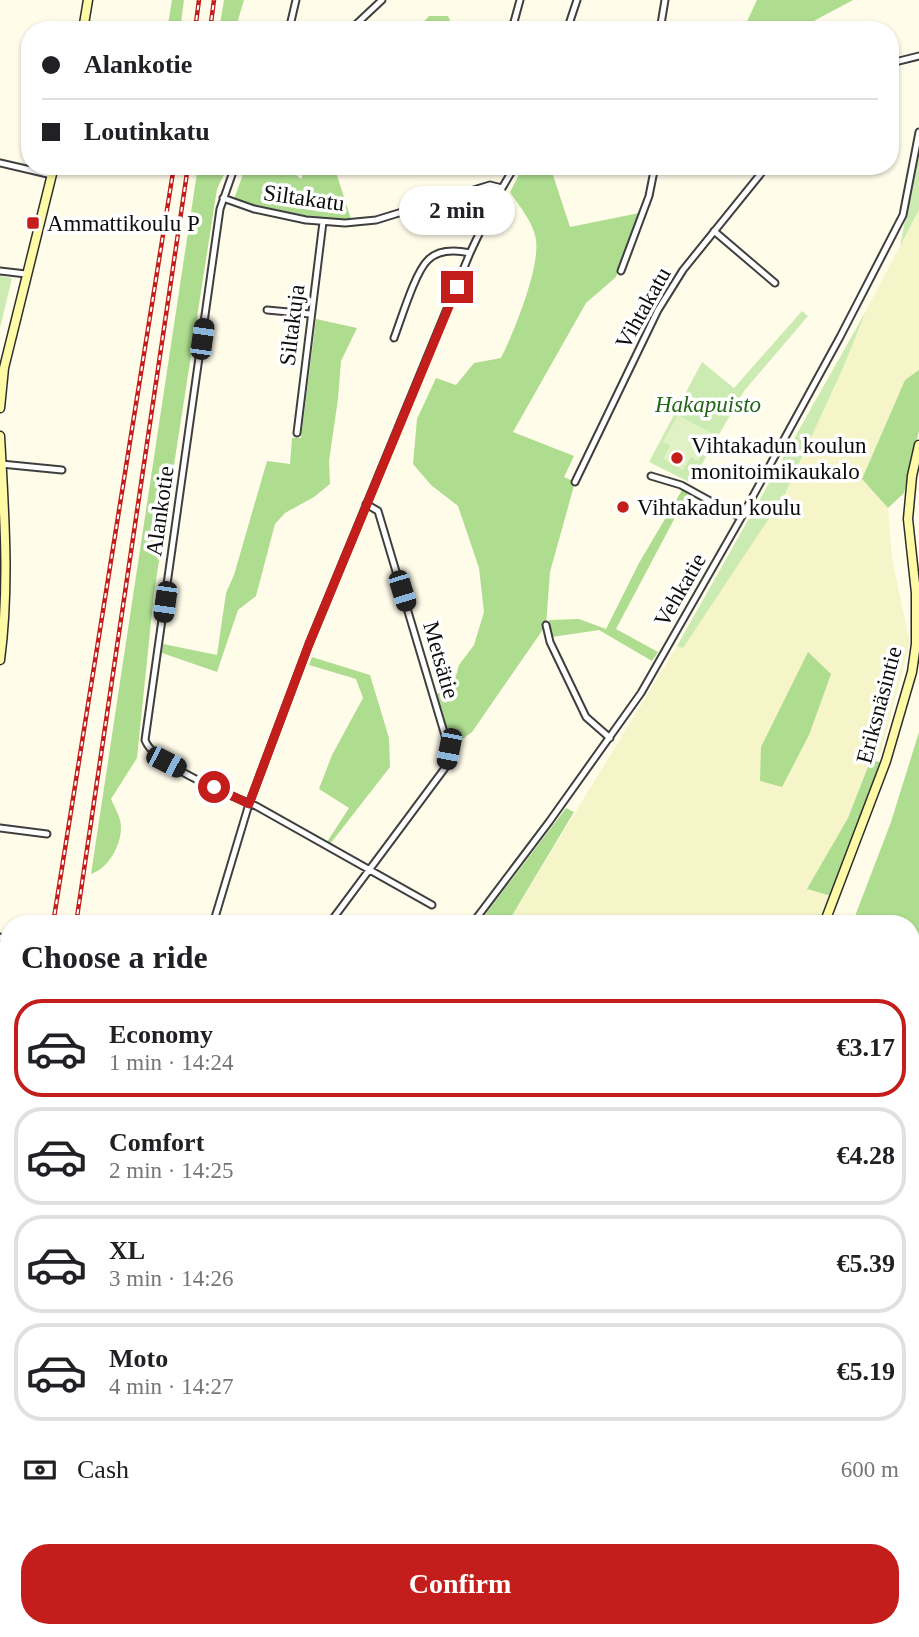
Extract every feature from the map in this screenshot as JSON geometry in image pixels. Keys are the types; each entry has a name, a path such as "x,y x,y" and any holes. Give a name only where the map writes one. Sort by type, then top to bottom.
{"street":[{"path":"84,21 88,0"},
{"path":"291,21 296,0"},
{"path":"360,21 382,0"},
{"path":"513,21 520,0"},
{"path":"570,21 577,0"},
{"path":"662,21 665,0"},
{"path":"899,61 919,56"},
{"name":"Vehkatie","path":"479,915 641,692 741,518 903,215 919,132"},
{"path":"0,163 21,166"},
{"path":"0,408 4,368 52,175"},
{"name":"Alankotie","path":"232,175 223,198 145,740 150,751 166,762 249,804 432,905"},
{"path":"216,915 249,804 304,656 470,253 510,175"},
{"path":"621,271 649,196 653,175"},
{"name":"Vihtakatu","path":"575,482 658,310 683,270 760,175"},
{"name":"Siltakatu","path":"223,198 254,209 323,222 370,221 490,185 502,188"},
{"name":"Siltakuja","path":"297,433 323,222"},
{"path":"714,231 775,284"},
{"path":"394,338 416,280 429,259 441,252 456,250 470,253"},
{"path":"0,271 26,274"},
{"path":"267,310 310,314"},
{"path":"0,436 5,620 0,660"},
{"name":"Eriksnäsintie","path":"827,915 886,761 912,672 916,644 916,593 908,519 912,476 919,445"},
{"path":"1,464 62,470"},
{"path":"651,476 681,485 741,518"},
{"name":"Metsätie","path":"336,915 445,768 449,749 378,511 366,504"},
{"path":"546,625 550,642 586,718 610,738"},
{"path":"0,828 47,834"}],"green space":[{"path":"172,0 184,0 181,21 168,21"},
{"path":"224,0 244,0 238,21 220,21"},
{"path":"757,0 853,0 814,21 747,21"},
{"path":"429,16 448,16 450,21 424,21"},
{"path":"919,148 919,210 900,246"},
{"path":"197,175 224,175 217,189 154,593 137,758 111,799 120,820 118,844 104,866 91,874"},
{"path":"243,175 296,175 301,179 303,175 337,175 351,219 322,219 234,199"},
{"path":"519,175 553,175 570,227 639,213 616,277 586,303 513,432 574,456 564,477 575,482 550,572 546,625 472,732 449,749 434,696 454,683 459,665 474,645 484,612 479,568 458,506 431,485 413,464 417,419 436,378 456,385 474,363 501,358 519,317 534,267 536,240 526,215 510,192"},
{"path":"919,210 919,370 905,381 862,479 888,508 892,559 910,644 880,755 873,754 848,818 808,890 831,896 823,915 513,915 677,646 683,647 784,496 843,368 861,320"},
{"path":"0,276 12,278 0,328"},
{"name":"Hakapuisto","path":"802,311 808,316 744,391 691,483 649,462 702,362 734,388"},
{"path":"866,311 784,496 683,648 677,646"},
{"path":"316,319 357,328 341,361 329,461 330,484 314,497 285,513 275,524 256,596 238,610 217,672 162,653 163,644 217,655 226,593 234,575 267,461 290,464 292,438 301,438"},
{"path":"919,370 919,431 904,493 888,508 862,479 905,380"},
{"path":"678,415 713,434 698,461 691,457 683,470 663,459 670,445 663,442"},
{"path":"682,490 688,493 616,629 658,652 652,661 599,630 552,637 549,620 579,619 606,629 639,563"},
{"path":"808,652 831,674 809,735 782,787 760,781 761,747"},
{"path":"312,657 370,675 389,738 390,767 330,844 327,842 349,808 319,789 332,755 363,698 356,679 309,665"},
{"path":"919,732 919,915 855,915 891,822"},
{"path":"871,759 882,763 831,896 807,889 848,818"},
{"path":"566,808 574,812 512,915 485,915"}],"railway":[{"path":"196,21 199,0"},
{"path":"211,21 214,0"},
{"path":"54,915 173,175"},
{"path":"77,915 187,175"}],"place":[{"name":"Ammattikoulu P","path":"33,223"},
{"name":"Vihtakadun koulun monitoimikaukalo","path":"677,458"},
{"name":"Vihtakadun koulu","path":"623,507"}],"route":[{"path":"214,787 249,804 309,644 457,287"}]}
